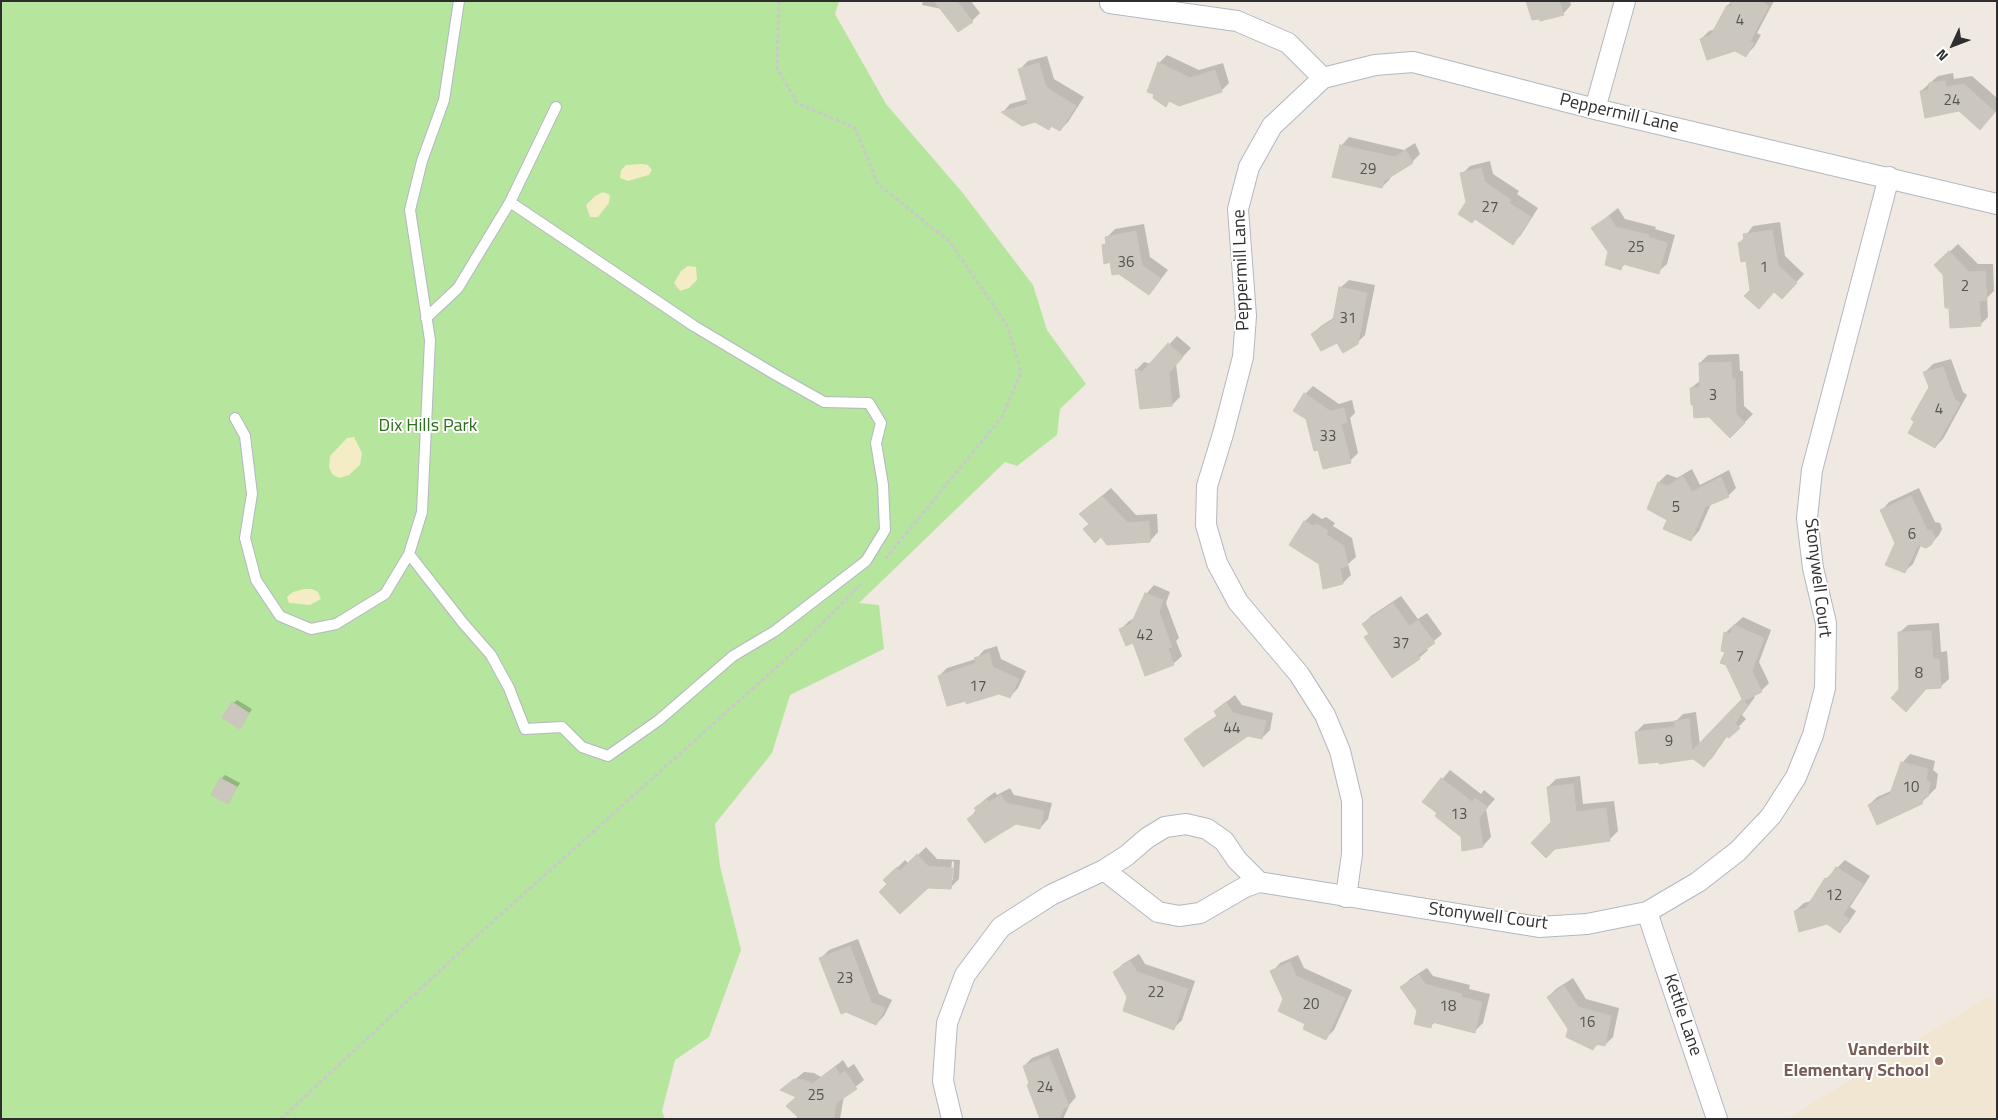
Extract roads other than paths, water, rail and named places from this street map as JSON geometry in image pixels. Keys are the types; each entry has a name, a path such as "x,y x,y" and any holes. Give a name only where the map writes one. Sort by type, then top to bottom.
{"street":[{"path":"1595,109 1625,1"},
{"path":"1110,4 1237,21 1288,44 1324,78"},
{"name":"Peppermill Lane","path":"1346,897 1352,854 1352,801 1340,751 1325,715 1299,674 1238,602 1217,563 1206,525 1206,486 1223,434 1243,357 1246,316 1238,209 1250,167 1272,126 1324,78 1375,65 1414,62 1595,109 1997,204"},
{"name":"Stonywell Court","path":"1259,882 1539,927 1587,924 1646,912 1698,882 1738,851 1771,816 1796,777 1813,735 1825,688 1826,624 1813,568 1807,518 1812,470 1889,177"},
{"path":"952,1119 943,1081 947,1024 965,975 1001,927 1051,895 1104,870 1165,827 1186,824 1207,829 1224,841 1237,860 1259,882 1245,887 1200,913 1179,916 1158,912 1104,870"},
{"name":"Kettle Lane","path":"1646,912 1717,1119"}],"lane":[{"path":"235,418 245,436 252,494 245,538 256,580 280,616 311,629 336,624 385,594 410,554 422,512 430,340 410,210 422,160 444,100 459,1"},
{"path":"426,318 458,288 510,202 556,107"},
{"path":"410,554 463,623 491,655 510,688 525,729 562,727 582,747 608,756 659,720 733,656 775,631 866,561 885,530 883,485 876,443 881,423 869,403 824,402 694,326 510,202"}],"place":[{"name":"Vanderbilt Elementary School","path":"1939,1061"}],"park label":[{"name":"Dix Hills Park","path":"428,427"}]}
